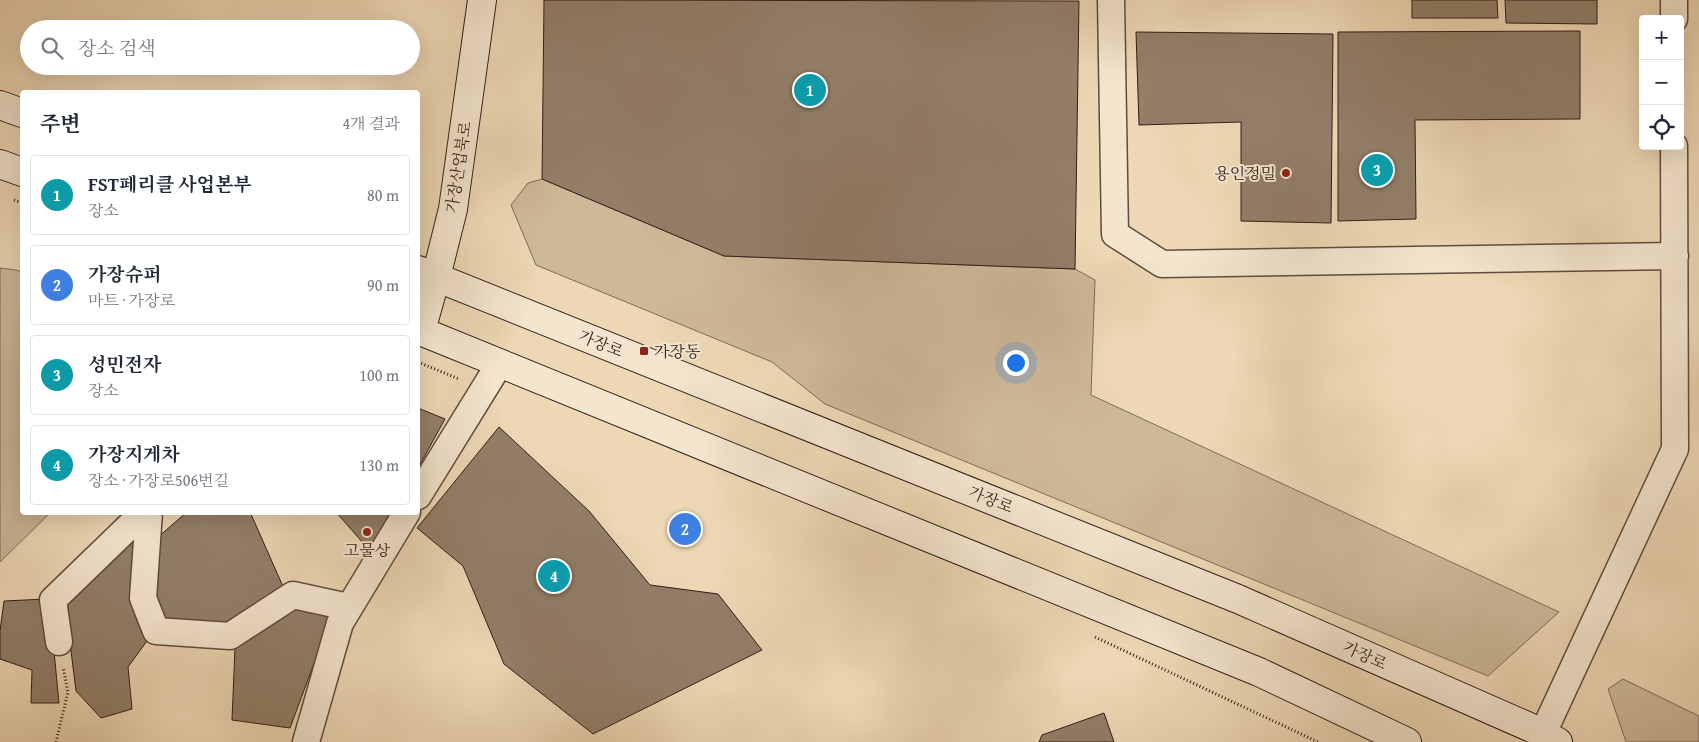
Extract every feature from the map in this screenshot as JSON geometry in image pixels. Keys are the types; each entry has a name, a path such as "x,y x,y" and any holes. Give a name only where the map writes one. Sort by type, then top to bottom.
{"main road":[{"name":"가장산업북로","path":"420,323 427,273 452,209 482,0"},
{"path":"0,104 20,112"},
{"path":"0,164 20,171"},
{"name":"가장로","path":"427,273 1238,599 1551,738"},
{"path":"420,330 1259,672 1407,742"}],"street":[{"path":"1111,0 1115,234 1162,264 1675,256"},
{"path":"1674,0 1674,15"},
{"path":"1551,738 1675,449 1674,150"},
{"path":"420,493 500,363"},
{"path":"59,642 53,600 141,515"},
{"path":"149,515 143,598 156,631 230,636 293,595 348,607"},
{"path":"306,742 340,623 405,515"}],"path":[{"path":"420,363 484,389"},
{"path":"1088,634 1318,742"},
{"path":"56,742 68,692 59,642"}],"shaded area":[{"path":"542,179 724,256 1075,269 1095,280 1091,395 1559,612 1488,676 825,404 772,362 536,265 511,205 528,183"},
{"path":"0,268 20,271 20,515 48,515 0,562"},
{"path":"1623,679 1699,716 1699,742 1626,742 1608,689"}],"building":[{"path":"544,0 1079,1 1075,269 724,256 542,179"},
{"path":"1412,0 1497,0 1498,18 1412,18"},
{"path":"1505,0 1597,0 1597,24 1506,23"},
{"path":"1580,31 1580,119 1415,120 1416,219 1338,221 1338,32"},
{"name":"용인정밀","path":"1136,32 1333,34 1331,223 1241,221 1241,122 1139,125"},
{"path":"420,409 445,419 420,464"},
{"path":"499,427 589,511 650,585 718,594 762,650 593,734 504,664 463,566 417,528"},
{"path":"184,515 251,515 285,591 226,628 161,625 150,592 157,538"},
{"name":"고물상","path":"339,515 390,515 370,551"},
{"path":"140,527 152,634 128,667 132,709 101,718 76,691 65,603"},
{"path":"46,599 53,641 59,703 31,703 32,670 0,659 0,631 4,601"},
{"path":"292,607 332,615 290,728 232,720 235,648"},
{"path":"1104,713 1114,742 1039,742 1042,735"}],"place":[{"name":"FST페리클 사업본부","path":"810,90"},
{"name":"성민전자","path":"1377,170"},
{"name":"용인정밀","path":"1286,173"},
{"name":"가장동","path":"644,351"},
{"name":"가장슈퍼","path":"685,529"},
{"name":"고물상","path":"367,532"},
{"name":"가장지게차","path":"554,576"}]}
